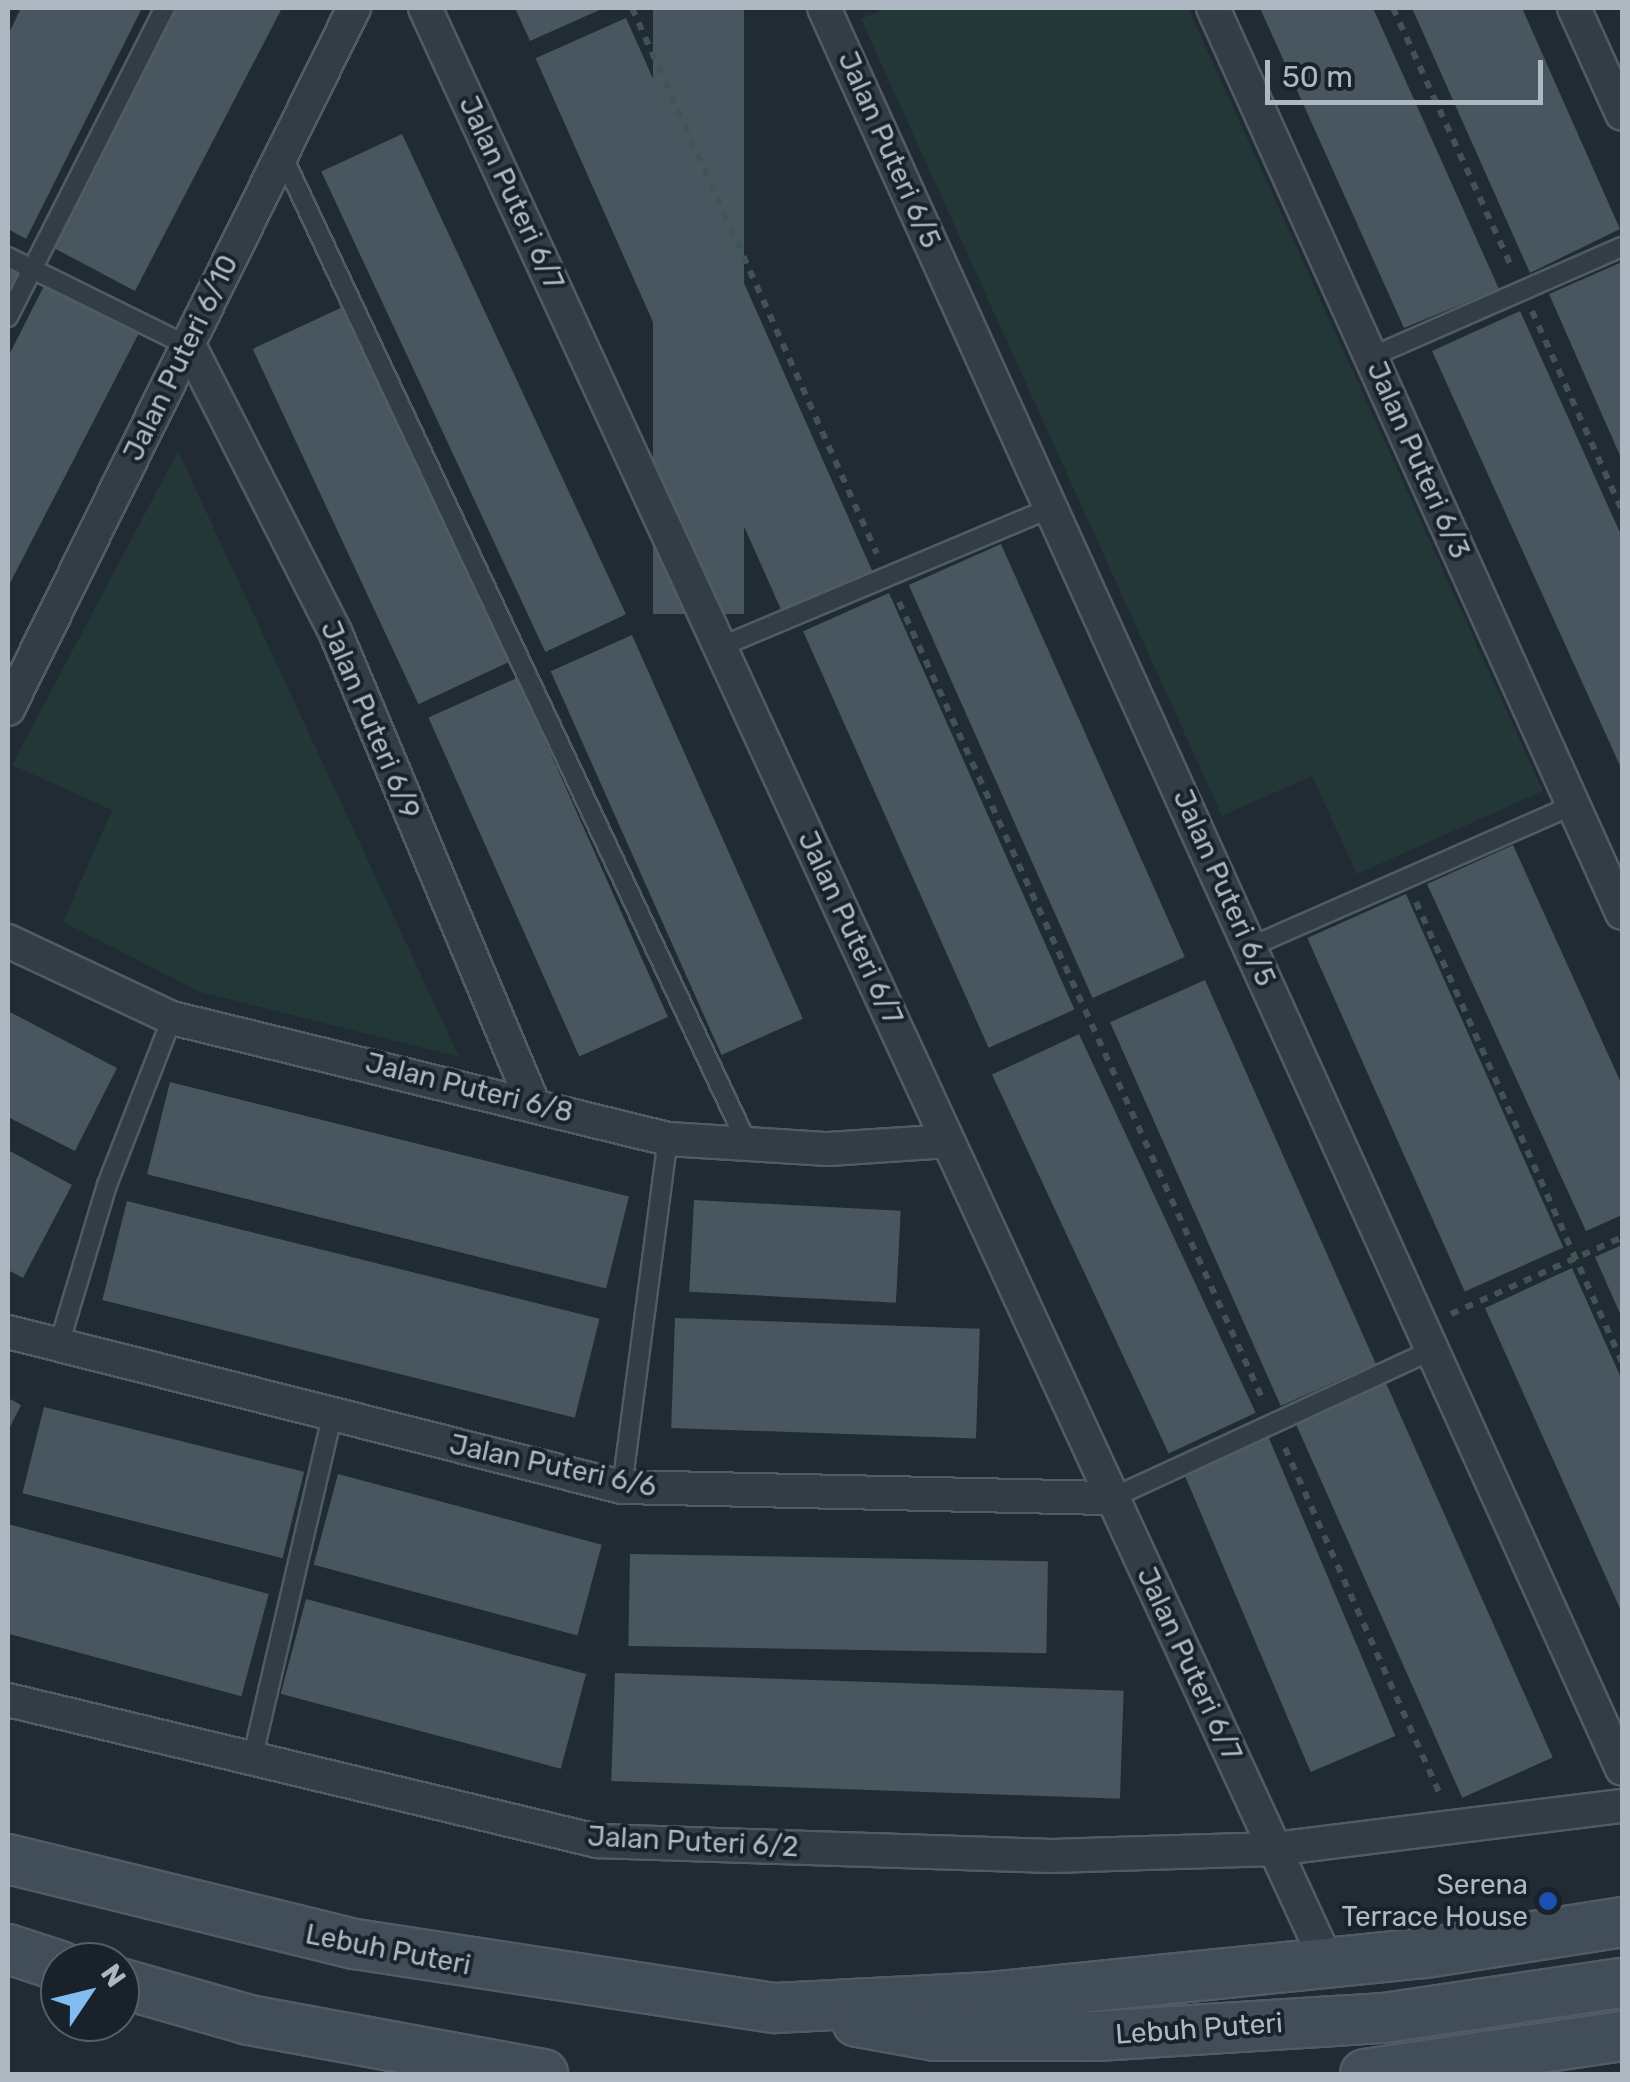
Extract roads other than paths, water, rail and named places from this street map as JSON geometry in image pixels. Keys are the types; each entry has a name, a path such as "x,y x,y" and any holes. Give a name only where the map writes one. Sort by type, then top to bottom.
{"main road":[{"name":"Lebuh Puteri","path":"8,1859 355,1944 935,2036 1097,2036 1384,2018 1622,1982"},
{"name":"Lebuh Puteri","path":"775,2008 1327,1962 1622,1922"},
{"path":"8,1949 40,1959"},
{"path":"140,1989 248,2020 542,2074"},
{"path":"1365,2074 1622,2036"}],"street":[{"name":"Jalan Puteri 6/10","path":"8,709 190,347 280,150 354,8"},
{"name":"Jalan Puteri 6/7","path":"425,8 1327,1962"},
{"name":"Jalan Puteri 6/5","path":"824,8 1622,1769"},
{"name":"Jalan Puteri 6/3","path":"1213,8 1622,912"},
{"path":"1574,8 1622,114"},
{"name":"Jalan Puteri 6/9","path":"190,347 336,634 532,1101"},
{"name":"Jalan Puteri 6/8","path":"8,941 172,1018 532,1101 668,1139 748,1143 948,1141"},
{"name":"Jalan Puteri 6/6","path":"8,1332 58,1349 622,1487 1112,1498"},
{"name":"Jalan Puteri 6/2","path":"8,1700 597,1841 1052,1856 1275,1849 1622,1806"}],"lane":[{"path":"8,317 164,8"},
{"path":"280,150 748,1143"},
{"path":"1371,357 1622,247"},
{"path":"8,257 190,347"},
{"path":"720,647 1051,508"},
{"path":"1250,947 1574,805"},
{"path":"58,1349 172,1018"},
{"path":"622,1487 668,1139"},
{"path":"1112,1498 1274,1423 1427,1338"},
{"path":"252,1760 332,1416"}],"place":[{"name":"Serena Terrace House","path":"1548,1901"}]}
